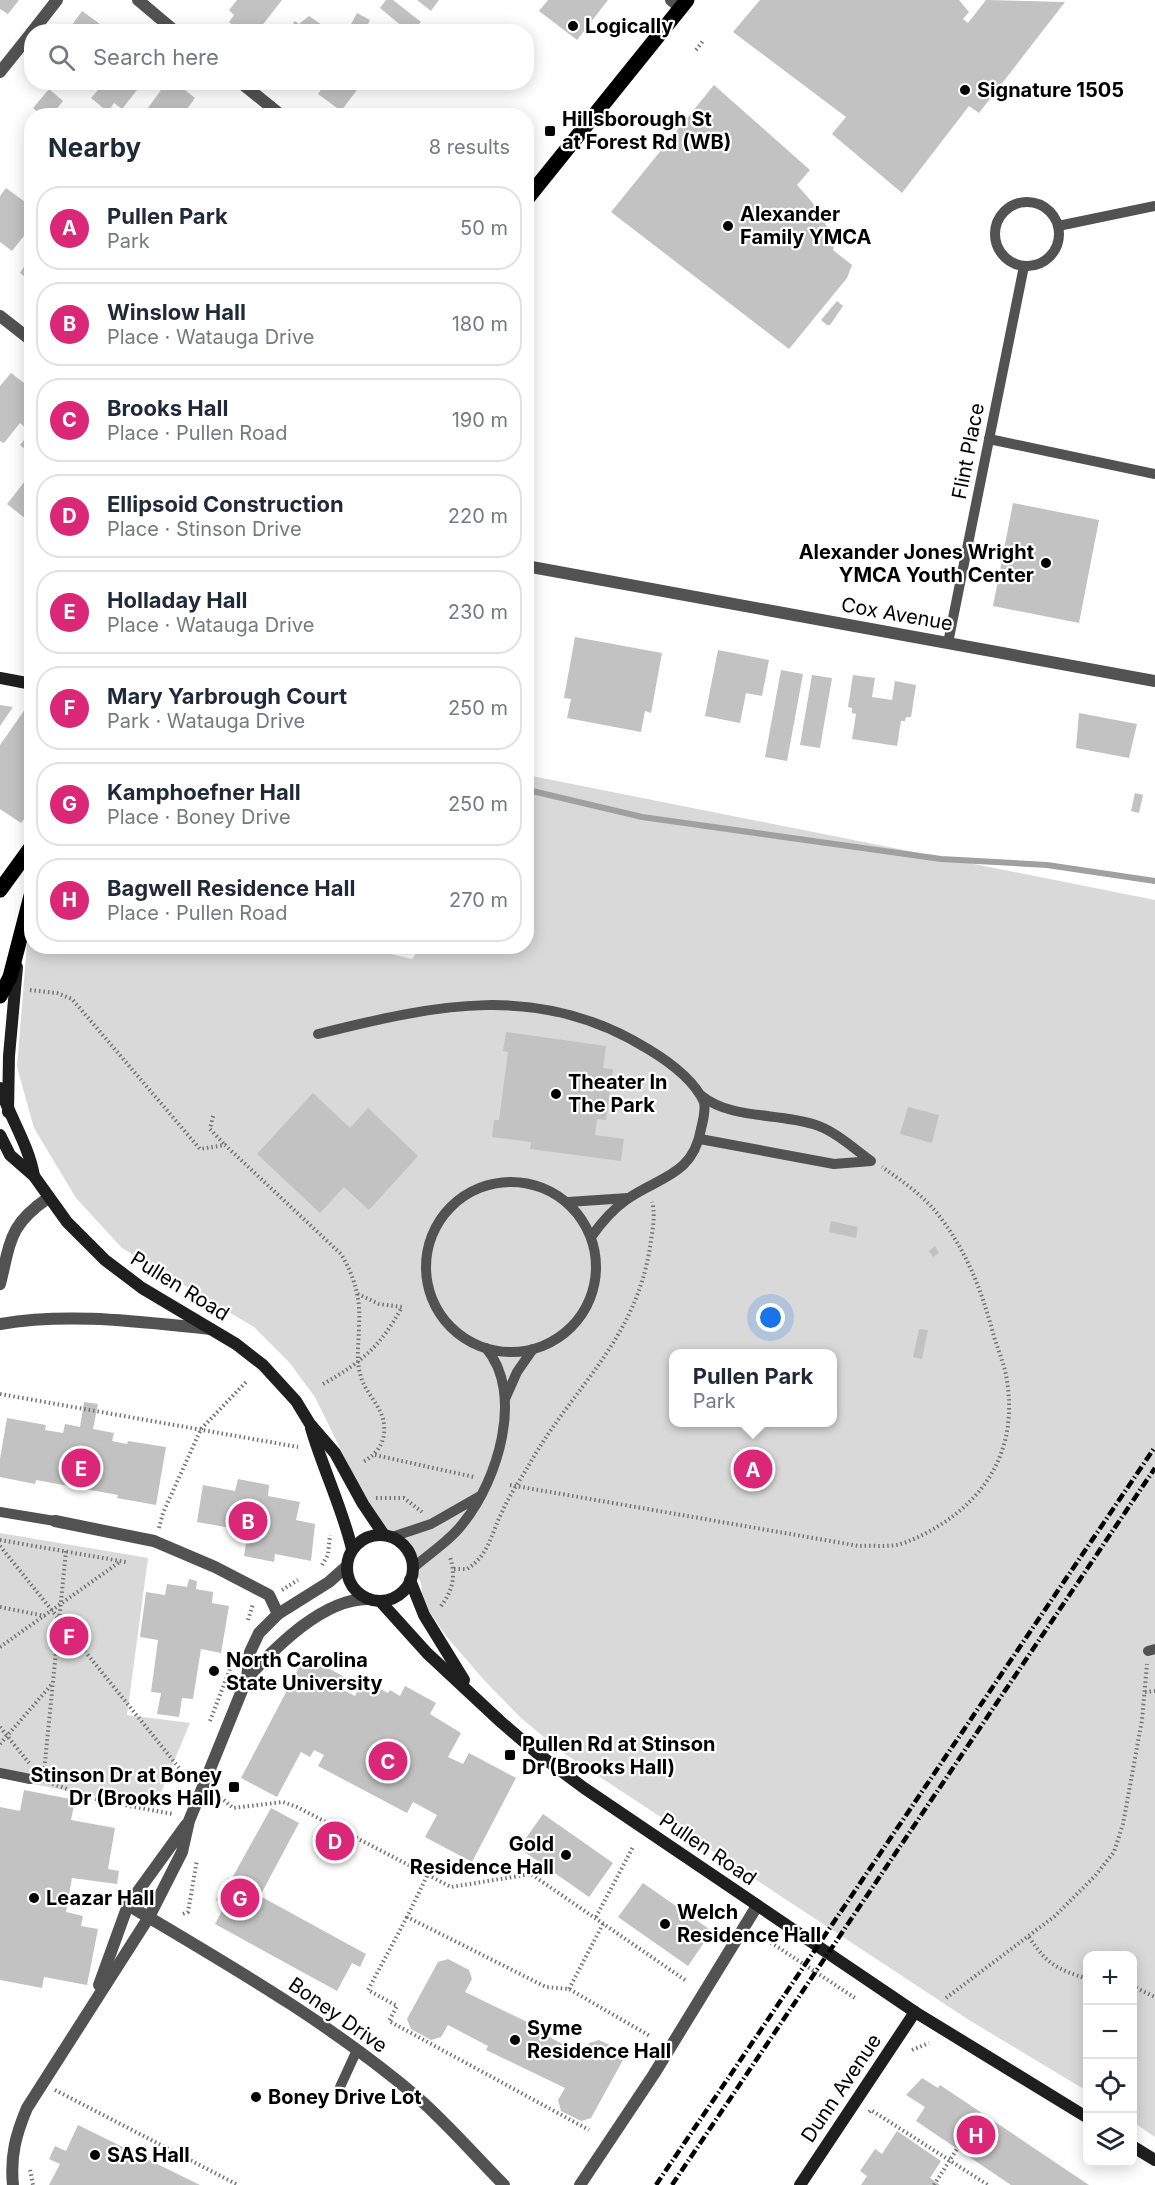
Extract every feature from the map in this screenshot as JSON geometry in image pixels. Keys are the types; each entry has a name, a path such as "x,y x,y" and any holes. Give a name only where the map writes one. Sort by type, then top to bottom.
{"main road":[{"path":"534,190 680,3"},
{"path":"0,678 24,682"},
{"path":"0,890 24,857"},
{"path":"0,996 10,977 24,919"},
{"path":"8,1112 9,1056 21,929"},
{"name":"Pullen Road","path":"0,1088 8,1112 31,1161 34,1176"},
{"name":"Pullen Road","path":"0,1135 10,1155 34,1176 67,1222 105,1260 142,1288 211,1329 263,1365 296,1401 310,1424 335,1453 363,1504 388,1536"},
{"name":"Pullen Road","path":"310,1424 320,1460 343,1512 352,1549"},
{"path":"388,1536 407,1549 411,1574 398,1595 374,1600 352,1586 347,1566 352,1549 366,1538 388,1536"},
{"name":"Pullen Road","path":"411,1574 424,1616 471,1692"},
{"name":"Pullen Road","path":"374,1600 427,1653 537,1753 757,1906 915,2012 1083,2115"},
{"name":"Dunn Avenue","path":"800,2185 915,2012"},
{"path":"1137,2149 1155,2160"}],"street":[{"path":"38,24 57,0"},
{"path":"138,0 166,24"},
{"path":"0,72 24,42"},
{"path":"250,90 272,108"},
{"path":"0,316 24,335"},
{"name":"Cox Avenue","path":"534,567 1155,681"},
{"path":"0,1284 15,1229 27,1213 48,1198"},
{"path":"0,1324 26,1320 90,1318 211,1329"},
{"path":"55,1521 154,1540 216,1567 269,1596 278,1614"},
{"path":"13,2185 12,2157 16,2134 23,2116 95,1998 149,1917 182,1851 189,1821 247,1678 250,1652 259,1633 278,1614 329,1582 347,1566"},
{"path":"247,1678 289,1635 326,1611 374,1600"},
{"path":"95,1998 128,1905 189,1821"},
{"name":"Boney Drive","path":"128,1905 235,1968 357,2049 418,2098 504,2185"},
{"path":"580,2185 654,2074 757,1906"}],"lane":[{"path":"1020,203 1039,205 1048,210 1058,226 1057,246 1043,261 1024,266 1007,259 997,243 996,226 1005,211 1020,203"},
{"path":"1058,226 1155,206"},
{"name":"Flint Place","path":"948,643 1024,266"},
{"path":"989,440 1155,474"},
{"path":"318,1034 394,1015 453,1007 510,1003 555,1010 589,1021 635,1041 660,1056 701,1095 720,1107 800,1120 820,1126 871,1161"},
{"path":"591,1237 609,1214 628,1198 672,1176 682,1167 700,1139 705,1106 701,1095"},
{"path":"700,1139 834,1164 871,1161"},
{"path":"520,1182 543,1187 568,1202 591,1237 596,1260 595,1284 587,1306 573,1325 555,1340 533,1349 510,1352 486,1348 454,1329 441,1315 432,1298 427,1266 429,1249 437,1225 459,1200 473,1190 496,1183 520,1182"},
{"path":"568,1202 628,1198"},
{"path":"486,1348 496,1364 505,1399"},
{"path":"411,1574 458,1530 480,1496 499,1457 505,1399 522,1364 533,1349"},
{"path":"388,1536 431,1524 480,1496"},
{"path":"0,1512 55,1521"},
{"path":"0,1773 30,1779"},
{"path":"340,2086 357,2049"}],"path":[{"path":"696,50 703,40"},
{"path":"27,989 57,993 72,999 200,1149 225,1145"},
{"path":"213,1116 210,1130 341,1254 352,1271 358,1294 358,1364 371,1399 382,1411 385,1426 382,1441 375,1455 363,1462"},
{"path":"510,1485 859,1546 896,1545 925,1534 954,1517 994,1473 1006,1442 1009,1403 1007,1379 976,1277 960,1246 942,1219 914,1189 871,1161"},
{"path":"454,1569 467,1569 486,1552 502,1512 549,1433 610,1352 638,1293 648,1258 654,1219 652,1200"},
{"path":"323,1384 358,1364 378,1343 402,1307 379,1304 358,1294"},
{"path":"159,1529 163,1513 201,1429 246,1382"},
{"path":"0,1394 298,1447"},
{"path":"375,1455 474,1477"},
{"path":"369,1501 376,1497 404,1498 414,1503 426,1516"},
{"path":"312,1572 321,1566 328,1555 329,1526"},
{"path":"0,1540 126,1562"},
{"path":"0,1546 54,1609 188,1779"},
{"path":"43,1781 66,1551"},
{"path":"441,1606 453,1583 454,1569 447,1551"},
{"path":"0,1647 121,1561"},
{"path":"0,1607 45,1616"},
{"path":"945,1998 1055,1916 1114,1852 1123,1824 1152,1650"},
{"path":"0,1744 52,1684"},
{"path":"1145,1692 1155,1691"},
{"path":"0,1728 32,1766 30,1779 43,1781 102,1801 173,1814"},
{"path":"214,1804 221,1784"},
{"path":"217,1794 233,1808 283,1802 297,1807 451,1887 531,1874 604,1922 685,1980"},
{"path":"596,1917 633,1847"},
{"path":"183,1914 188,1912 198,1856"},
{"path":"427,1876 368,1990 397,2006 389,2021 589,2130"},
{"path":"407,1917 546,1987 569,1989 650,2036"},
{"path":"569,1989 604,1922"},
{"path":"1029,1937 1045,1960 1062,1971 1083,1977"},
{"path":"767,1940 855,1998"},
{"path":"1137,1988 1155,1997"},
{"path":"907,2056 913,2048 929,2043"},
{"path":"53,2089 238,2185"},
{"path":"864,2119 877,2101"},
{"path":"871,2110 988,2185"},
{"path":"934,2185 957,2149"}],"shaded area":[{"path":"534,776 1155,900 1155,2137 1137,2125 1137,1951 1083,1951 1083,2089 969,2020 562,1752 521,1718 446,1636 423,1602 421,1583 363,1495 315,1397 289,1362 254,1327 122,1248 76,1198 34,1128 17,1067 26,954 391,954 412,959 415,954 534,954"},
{"path":"0,1533 148,1558 127,1715 190,1723 155,1807 0,1778"}],"building":[{"path":"0,0 19,0 8,14 0,9"},
{"path":"237,0 282,0 263,24 231,24 229,22 234,15 229,10"},
{"path":"386,0 393,0 421,22 419,24 399,24 380,8"},
{"path":"417,0 439,0 431,11"},
{"name":"Logically","path":"548,0 608,0 577,40 539,11"},
{"path":"760,0 959,0 969,12 963,19 968,23 986,0 1065,2 979,113 969,106 902,193 832,134 846,117 733,32"},
{"path":"82,11 100,24 73,24"},
{"path":"357,13 370,20 368,24 351,24"},
{"path":"309,16 321,24 299,24"},
{"name":"Alexander Family YMCA","path":"714,85 810,170 797,185 812,202 835,240 833,250 852,265 847,278 789,349 611,212"},
{"path":"48,90 63,101 57,108 33,108"},
{"path":"98,90 137,90 123,108 114,103 111,108 103,108 91,98"},
{"path":"161,90 185,90 195,98 188,108 148,108"},
{"path":"321,90 357,90 343,108 337,108 318,94"},
{"path":"6,188 24,201 24,236 12,251 0,242 0,196"},
{"path":"837,301 843,306 830,325 827,325 821,320"},
{"path":"11,373 24,383 24,426 20,423 4,443 0,441 0,386"},
{"path":"24,482 24,518 7,504"},
{"name":"Alexander Jones Wright YMCA Youth Center","path":"1013,503 1099,520 1079,623 993,606"},
{"path":"575,637 662,653 651,713 645,711 641,732 567,718 571,699 564,698"},
{"path":"718,650 769,660 762,696 746,693 740,723 705,716"},
{"path":"781,670 803,674 787,761 765,757"},
{"path":"812,675 832,678 820,748 800,745"},
{"path":"853,675 875,678 872,697 892,700 895,681 916,685 911,717 906,717 905,721 901,721 897,746 852,739 856,714 852,713 852,708 848,707"},
{"path":"0,705 13,707 0,726"},
{"path":"24,711 24,819 21,823 0,809 0,745"},
{"path":"1079,713 1137,724 1129,758 1076,748"},
{"path":"1135,793 1143,795 1139,813 1131,811"},
{"name":"Theater In The Park","path":"506,1032 606,1046 603,1068 613,1069 606,1120 597,1119 595,1135 624,1139 621,1161 530,1149 531,1142 492,1137 494,1120 499,1120 508,1052 503,1051"},
{"path":"313,1093 350,1128 368,1108 418,1156 369,1210 344,1187 320,1213 257,1154"},
{"path":"908,1107 939,1115 932,1143 900,1134"},
{"path":"831,1221 858,1227 856,1238 829,1232"},
{"path":"935,1246 939,1253 933,1257 929,1251"},
{"path":"919,1329 928,1330 922,1359 913,1357"},
{"path":"84,1402 98,1404 93,1429 114,1433 112,1441 166,1447 156,1505 117,1498 118,1495 36,1480 35,1484 0,1477 0,1459 7,1418 46,1425 45,1430 63,1433 65,1424 80,1427"},
{"path":"238,1479 269,1485 268,1496 300,1502 296,1520 315,1524 311,1561 275,1554 274,1562 244,1556 248,1531 197,1522 203,1485 235,1491"},
{"path":"189,1579 197,1581 196,1589 213,1592 212,1603 229,1606 221,1653 201,1649 193,1699 182,1698 179,1717 157,1714 161,1693 151,1692 158,1640 140,1637 146,1592 165,1595 167,1584 187,1587"},
{"path":"305,1656 343,1676 337,1687 355,1696 363,1680 388,1693 390,1690 400,1696 405,1686 436,1703 430,1714 461,1733 448,1757 463,1764 469,1753 516,1778 472,1862 425,1837 437,1815 413,1802 407,1813 318,1766 324,1755 314,1750 310,1757 301,1752 277,1797 241,1778"},
{"name":"Leazar Hall","path":"24,1790 75,1800 71,1820 115,1828 108,1869 119,1871 117,1884 72,1878 66,1912 83,1916 81,1926 98,1929 87,1985 44,1977 42,1988 0,1980 0,1807 20,1811"},
{"path":"271,1808 299,1823 260,1896 366,1954 360,1967 352,1963 337,1991 215,1924 225,1905 216,1900 228,1878 231,1880"},
{"name":"Gold Residence Hall","path":"543,1814 613,1863 589,1897 519,1848"},
{"name":"Welch Residence Hall","path":"643,1883 712,1931 688,1966 618,1917"},
{"name":"Syme Residence Hall","path":"448,1959 469,1970 472,1979 465,1992 544,2030 542,2033 583,2055 589,2043 599,2040 620,2050 623,2060 591,2118 581,2121 561,2111 558,2100 565,2088 486,2050 488,2046 448,2025 441,2037 431,2040 411,2029 407,2019 438,1962"},
{"path":"922,2078 938,2088 940,2085 1089,2185 1011,2185 916,2121 925,2107 906,2095"},
{"name":"SAS Hall","path":"78,2125 200,2185 49,2185 60,2164 49,2159 55,2146 66,2151"},
{"path":"897,2131 941,2161 930,2178 940,2185 861,2185 867,2176 860,2171 875,2149 882,2154"}],"waterway":[{"path":"534,791 642,817 941,859 1047,865 1155,881"}],"railway":[{"path":"656,2185 1155,1447"},
{"path":"672,2185 1155,1468"}],"place":[{"name":"Logically","path":"573,26"},
{"name":"Signature 1505","path":"965,90"},
{"name":"Hillsborough St at Forest Rd (WB)","path":"550,131"},
{"name":"Alexander Family YMCA","path":"728,226"},
{"name":"Alexander Jones Wright YMCA Youth Center","path":"1046,563"},
{"name":"Theater In The Park","path":"556,1094"},
{"name":"Holladay Hall","path":"81,1468"},
{"name":"Pullen Park","path":"753,1469"},
{"name":"Winslow Hall","path":"248,1521"},
{"name":"Mary Yarbrough Court","path":"69,1636"},
{"name":"North Carolina State University","path":"214,1671"},
{"name":"Pullen Rd at Stinson Dr (Brooks Hall)","path":"510,1755"},
{"name":"Brooks Hall","path":"388,1761"},
{"name":"Stinson Dr at Boney Dr (Brooks Hall)","path":"234,1787"},
{"name":"Ellipsoid Construction","path":"335,1841"},
{"name":"Gold Residence Hall","path":"566,1855"},
{"name":"Leazar Hall","path":"34,1898"},
{"name":"Kamphoefner Hall","path":"240,1898"},
{"name":"Welch Residence Hall","path":"665,1924"},
{"name":"Syme Residence Hall","path":"515,2040"},
{"name":"Boney Drive Lot","path":"256,2097"},
{"name":"Bagwell Residence Hall","path":"976,2135"},
{"name":"SAS Hall","path":"95,2155"}]}
